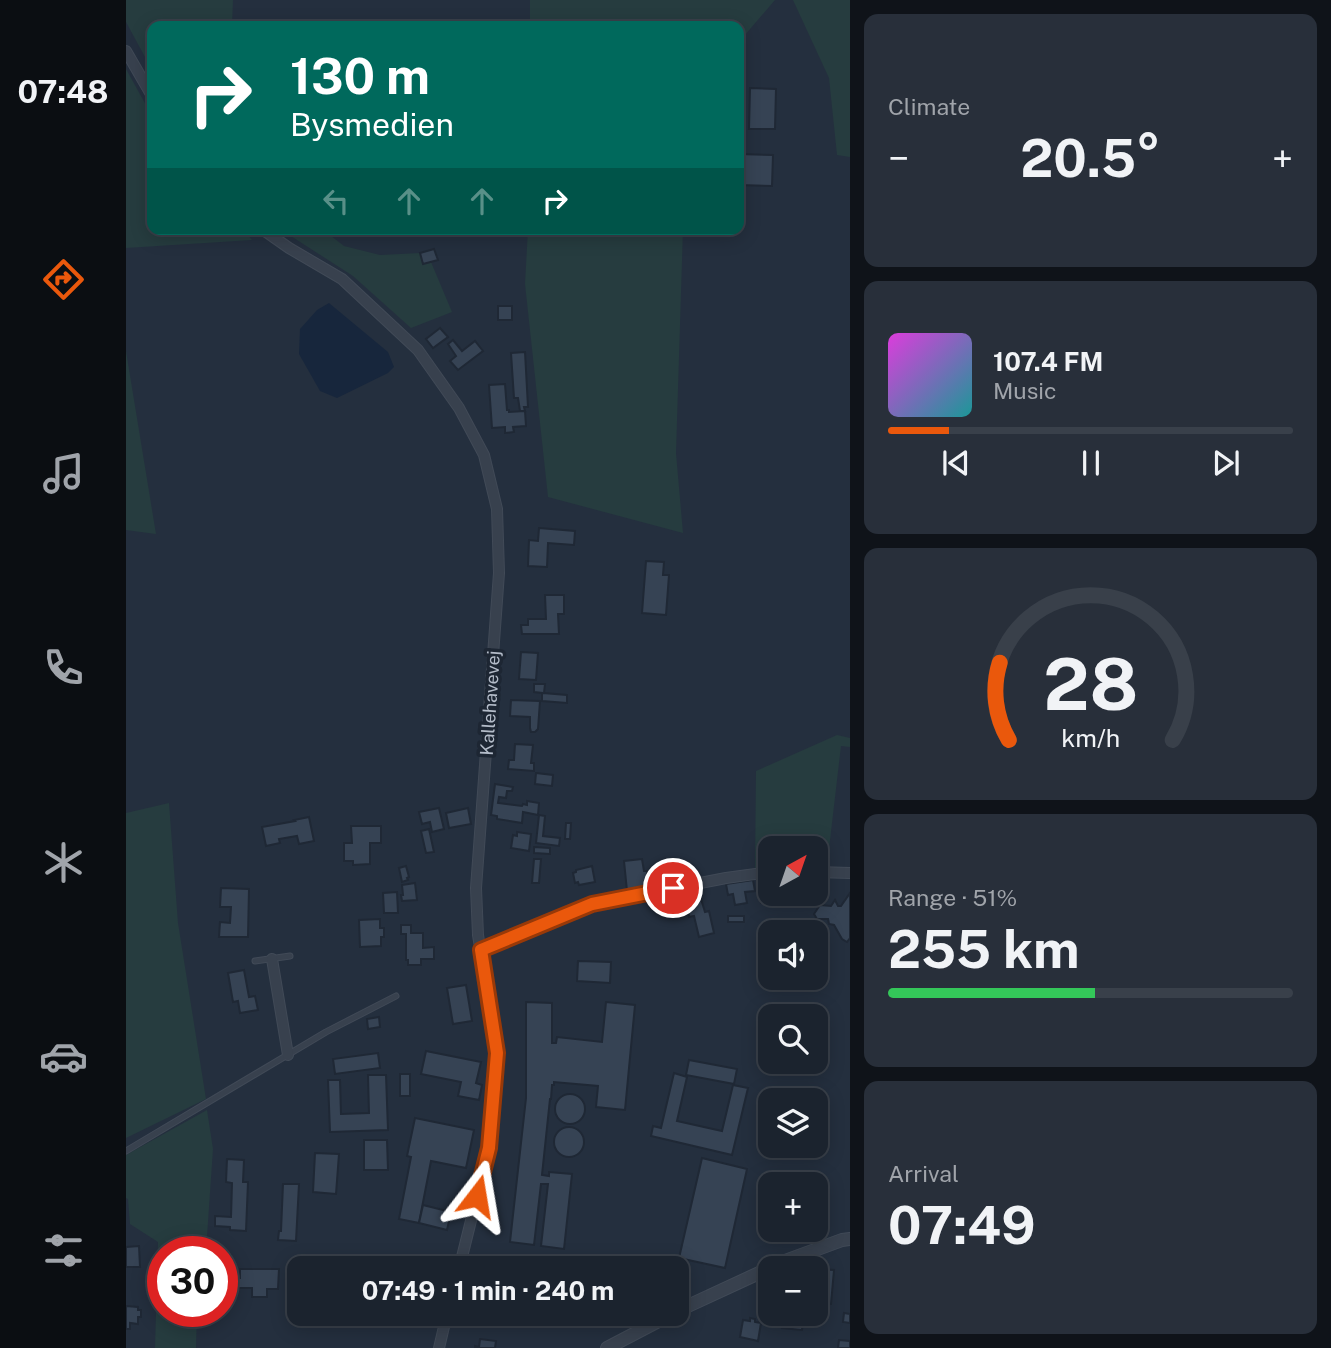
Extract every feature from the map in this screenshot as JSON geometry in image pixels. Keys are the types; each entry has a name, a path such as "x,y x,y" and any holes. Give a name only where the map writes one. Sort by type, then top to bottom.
{"street":[{"path":"126,51 147,87"},
{"name":"Kallehavevej","path":"271,235 342,279 418,350 459,408 484,455 497,509 499,573 476,888 478,935 497,1053 489,1148 462,1256"},
{"path":"828,872 850,873"},
{"path":"481,950 592,904 726,877 758,874"},
{"path":"272,959 288,1055"},
{"path":"689,1305 785,1261 850,1239"},
{"path":"439,1348 444,1326"},
{"path":"607,1348 649,1326"}],"lane":[{"path":"255,961 290,956"},
{"path":"126,1151 326,1032 396,996"}],"green space":[{"path":"126,0 233,0 232,21 147,21 147,61 126,22"},
{"path":"530,0 775,0 744,36 744,21 530,21"},
{"path":"793,0 850,0 850,157 837,155 829,78"},
{"path":"126,69 147,107 147,235 248,235 252,240 126,248"},
{"path":"289,235 330,235 344,246 380,255 420,253 423,264 431,262 452,312 411,328 353,276"},
{"path":"528,235 683,235 676,453 683,533 548,497 525,284"},
{"path":"126,351 156,534 126,530"},
{"path":"837,735 850,738 850,747 841,746 828,857 828,836 758,836 758,868 755,868 756,771"},
{"path":"169,803 178,923 206,1099 126,1138 126,813"},
{"path":"207,1110 213,1149 207,1236 149,1236 130,1224 126,1198 126,1155"},
{"path":"156,1327 197,1327 196,1348 155,1348"}],"water":[{"path":"329,303 388,352 394,367 388,373 337,398 320,391 299,354 300,329 317,310"}],"building":[{"path":"750,88 776,89 775,129 749,129"},
{"path":"744,154 773,155 772,186 744,185"},
{"path":"434,249 438,260 423,264 420,253"},
{"path":"498,306 512,306 512,320 498,320"},
{"path":"440,328 448,337 433,348 426,339"},
{"path":"453,340 462,351 475,341 483,351 458,370 450,361 456,356 448,344"},
{"path":"525,352 528,407 524,407 525,411 520,411 518,398 514,398 511,353"},
{"path":"505,384 507,410 525,411 526,426 513,427 514,432 505,433 505,427 492,428 489,385"},
{"path":"539,528 575,531 574,545 548,543 547,567 528,566 529,540 538,541"},
{"path":"646,561 664,562 663,575 669,575 666,615 642,613"},
{"path":"545,595 564,595 564,614 558,614 559,634 522,634 521,625 528,625 528,619 546,619"},
{"path":"521,652 538,653 536,680 519,679"},
{"path":"534,684 545,684 544,693 567,695 567,703 542,701 542,693 534,692"},
{"path":"511,700 540,701 538,729 535,732 531,732 530,717 510,716"},
{"path":"515,744 533,745 531,763 534,763 534,771 508,769 509,760 514,760"},
{"path":"536,773 553,775 552,786 535,784"},
{"path":"495,784 513,787 512,791 507,791 506,798 499,797 498,803 522,806 527,805 527,801 539,803 538,815 523,812 522,823 497,819 497,816 491,815"},
{"path":"439,808 444,829 432,832 430,822 422,824 419,812"},
{"path":"468,808 471,824 449,828 446,813"},
{"path":"539,815 545,816 543,836 560,838 559,846 536,843"},
{"path":"309,817 314,841 299,844 297,836 279,839 280,843 266,846 262,827"},
{"path":"566,823 571,823 570,839 565,839"},
{"path":"351,826 381,826 381,843 370,843 370,864 353,865 353,861 344,861 344,843 352,843"},
{"path":"429,829 434,852 426,853 421,831"},
{"path":"517,832 531,834 529,851 511,848 513,835 517,836"},
{"path":"534,847 550,848 550,854 534,853"},
{"path":"534,859 541,859 539,883 532,883"},
{"path":"642,859 649,886 627,891 624,861"},
{"path":"406,866 409,877 402,882 399,868"},
{"path":"592,866 595,882 579,885 578,882 575,883 573,873 576,870"},
{"path":"753,880 755,891 745,892 747,903 735,905 733,894 728,895 726,884"},
{"path":"415,883 417,900 402,901 402,885"},
{"path":"221,888 249,889 248,937 219,937 220,922 230,923 231,907 220,907"},
{"path":"397,892 398,913 384,913 383,893"},
{"path":"850,893 850,938 847,942 842,939 834,925 829,924 828,919 817,919 814,914 819,906 831,906 835,900 838,906 841,906"},
{"path":"701,899 705,912 709,911 714,933 699,937 694,916 689,917 687,902"},
{"path":"728,916 744,916 744,922 728,922"},
{"path":"380,919 380,928 384,928 381,946 360,947 359,920"},
{"path":"401,925 411,925 411,933 423,933 423,948 434,947 434,959 421,959 421,965 408,965 406,934 401,934"},
{"path":"578,961 611,962 610,983 577,981"},
{"path":"244,970 249,997 255,996 258,1010 240,1013 238,1001 233,1002 228,973"},
{"path":"466,985 472,1021 453,1024 447,988"},
{"path":"526,1002 552,1003 552,1043 556,1043 557,1037 602,1042 606,1002 635,1005 625,1110 596,1107 598,1086 554,1082 552,1085 542,1175 549,1176 549,1172 572,1174 564,1249 541,1246 548,1184 541,1184 534,1245 510,1242 526,1098"},
{"path":"379,1017 380,1027 368,1029 367,1019"},
{"path":"426,1051 481,1062 476,1083 482,1085 479,1100 458,1096 461,1082 421,1074"},
{"path":"378,1053 380,1068 335,1074 333,1059"},
{"path":"689,1060 737,1069 734,1084 686,1075"},
{"path":"674,1073 687,1077 677,1121 722,1131 733,1085 748,1088 732,1155 651,1136 653,1126 661,1128"},
{"path":"400,1074 410,1074 410,1096 400,1096"},
{"path":"368,1075 386,1075 388,1130 330,1132 328,1080 340,1080 341,1114 369,1113"},
{"path":"570,1094 581,1098 585,1109 581,1120 570,1124 559,1120 555,1109 559,1098"},
{"path":"415,1118 474,1130 466,1168 431,1161 419,1223 399,1219 411,1157 407,1156"},
{"path":"569,1127 580,1131 584,1142 580,1153 569,1157 558,1153 554,1142 558,1131"},
{"path":"364,1140 387,1140 388,1170 364,1170"},
{"path":"315,1153 339,1154 336,1194 313,1192"},
{"path":"702,1158 747,1169 725,1268 689,1260 689,1256 679,1256"},
{"path":"227,1159 244,1160 243,1182 248,1182 246,1231 215,1226 215,1216 231,1217 232,1183 226,1182"},
{"path":"283,1184 299,1184 296,1241 278,1240 281,1231"},
{"path":"423,1205 451,1212 447,1230 419,1223"},
{"path":"139,1246 140,1267 126,1267 126,1247"},
{"path":"240,1269 279,1269 278,1289 267,1289 267,1297 252,1297 252,1288 238,1288"},
{"path":"828,1270 834,1270 831,1304 828,1304"},
{"path":"126,1306 138,1307 138,1310 141,1310 138,1324 130,1323 130,1329 126,1329"},
{"path":"844,1313 850,1314 850,1323 843,1322"},
{"path":"750,1318 755,1319 760,1326 758,1341 740,1337 743,1320 750,1321"},
{"path":"782,1326 802,1326 802,1330"},
{"path":"480,1339 496,1341 495,1348 475,1348 479,1347"},
{"path":"839,1340 850,1341 850,1348 838,1348"}],"route":[{"path":"477,1196 489,1148 497,1053 481,950 592,904 673,888"}]}
